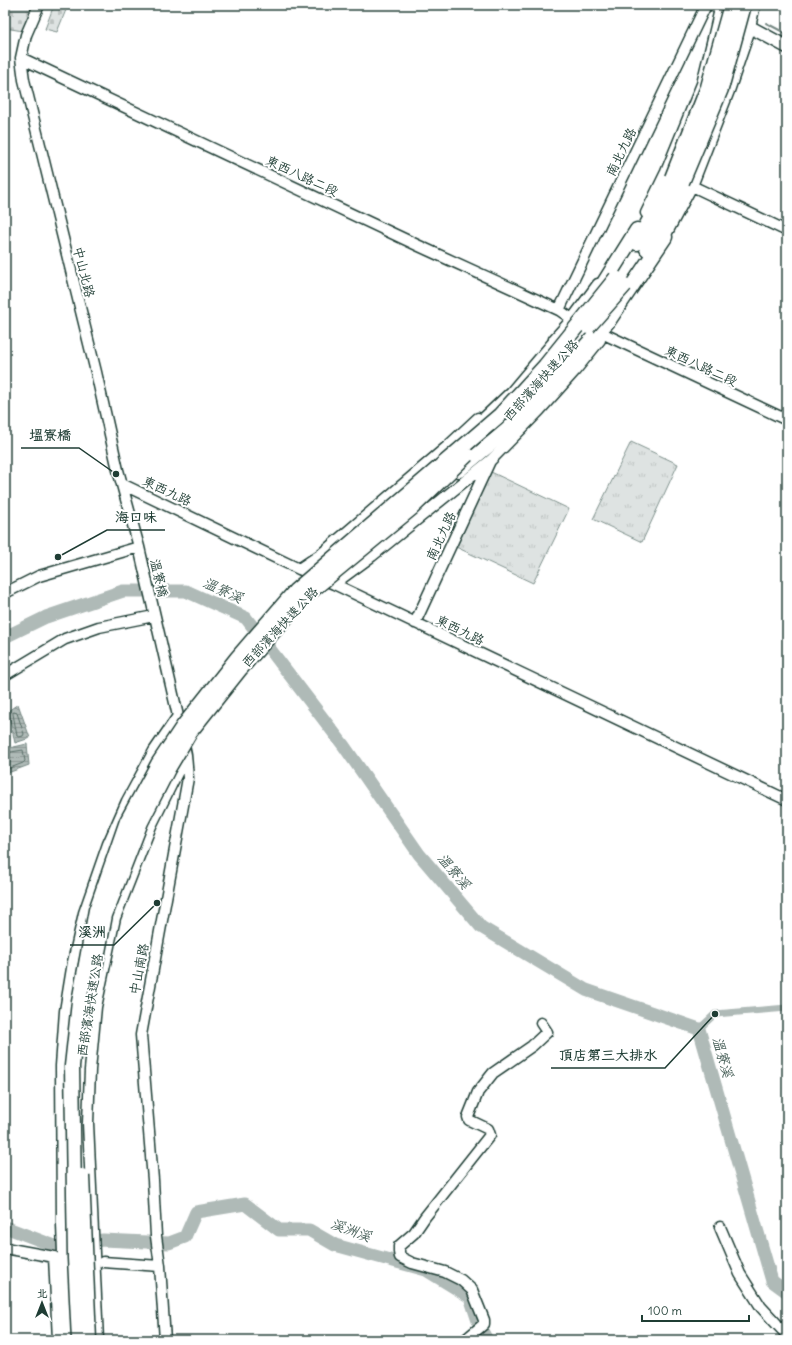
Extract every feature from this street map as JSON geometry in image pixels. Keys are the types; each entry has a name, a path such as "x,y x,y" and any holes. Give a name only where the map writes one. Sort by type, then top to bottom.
{"highway":[{"name":"西部濱海快速公路","path":"89,1340 80,1118 81,1068 87,1006 105,915 138,829 168,769 190,732 241,668 305,596 412,508 518,408 620,282 635,247 682,182 721,89 744,5"},
{"name":"西部濱海快速公路","path":"682,182 708,87 721,6"},
{"path":"410,493 513,393 597,294 637,230"},
{"path":"412,508 506,431 569,365 609,320 665,237"},
{"name":"西部濱海快速公路","path":"79,1340 75,1258 72,1066 79,1002 96,910 127,821 158,764 184,724 237,658 295,591 500,415 620,282"}],"main road":[{"path":"721,6 750,27 787,47"}],"street":[{"name":"中山北路","path":"39,5 26,36 21,58 24,80 122,484 139,547"},
{"name":"南北九路","path":"558,310 706,5"},
{"path":"334,584 372,556 491,460 540,410 574,372 604,334 665,237 682,182 729,90 750,27 755,5"},
{"path":"299,569 320,555 454,440 528,368 572,319 608,271 627,241 637,230 666,172 702,84 721,6"},
{"name":"東西八路二段","path":"21,58 558,310 572,319"},
{"path":"682,182 787,231"},
{"name":"東西八路二段","path":"604,334 787,420"},
{"name":"南北九路","path":"415,623 491,460"},
{"name":"東西九路","path":"122,484 787,800"},
{"path":"5,592 39,576 139,547"},
{"name":"溫寮橋","path":"139,547 154,616"},
{"path":"5,675 65,639 99,627 154,616"},
{"name":"中山南路","path":"154,616 178,716 186,755 188,778 141,1035 156,1236 160,1266"},
{"path":"66,1340 62,1224 61,1066 65,1011 73,962 84,913 108,844 127,801 154,751 178,716"},
{"path":"98,1340 98,1260 92,1224 88,1123 90,1070 96,1007 116,918 151,826 186,755"},
{"path":"465,1340 484,1324 484,1320 472,1290 460,1280 445,1272 412,1263 400,1256 399,1246 414,1233 490,1135 488,1129 469,1120 468,1117 478,1092 493,1073 532,1046 547,1032 541,1023"},
{"path":"720,1227 740,1274 761,1307 787,1335"},
{"path":"5,1248 54,1257 58,1340"},
{"path":"98,1260 160,1266 165,1340"}],"green space":[{"path":"6,5 33,5 23,31 5,28"},
{"path":"54,5 68,5 57,32 45,29"},
{"path":"631,442 678,464 642,542 593,519"},
{"path":"491,472 569,509 533,583 456,547"}],"water":[{"path":"18,704 30,738 15,743 8,711"},
{"path":"27,744 29,765 5,774 5,749"}],"waterway":[{"path":"766,23 787,34"},
{"name":"溫寮溪","path":"5,637 46,617 123,591 186,591 246,618 344,746 419,854 481,927 586,990 699,1029 772,1281 787,1292"},
{"path":"699,1029 715,1014 787,1008"},
{"name":"溪洲溪","path":"5,1227 55,1246 103,1240 169,1243 185,1237 196,1212 245,1204 279,1230 309,1230 335,1245 426,1270 470,1297 480,1327 487,1340"}],"place":[{"name":"塭寮橋","path":"116,474"},
{"name":"海口味","path":"58,557"},
{"name":"溪洲","path":"157,903"},
{"name":"頂店第三大排水","path":"715,1014"}]}
